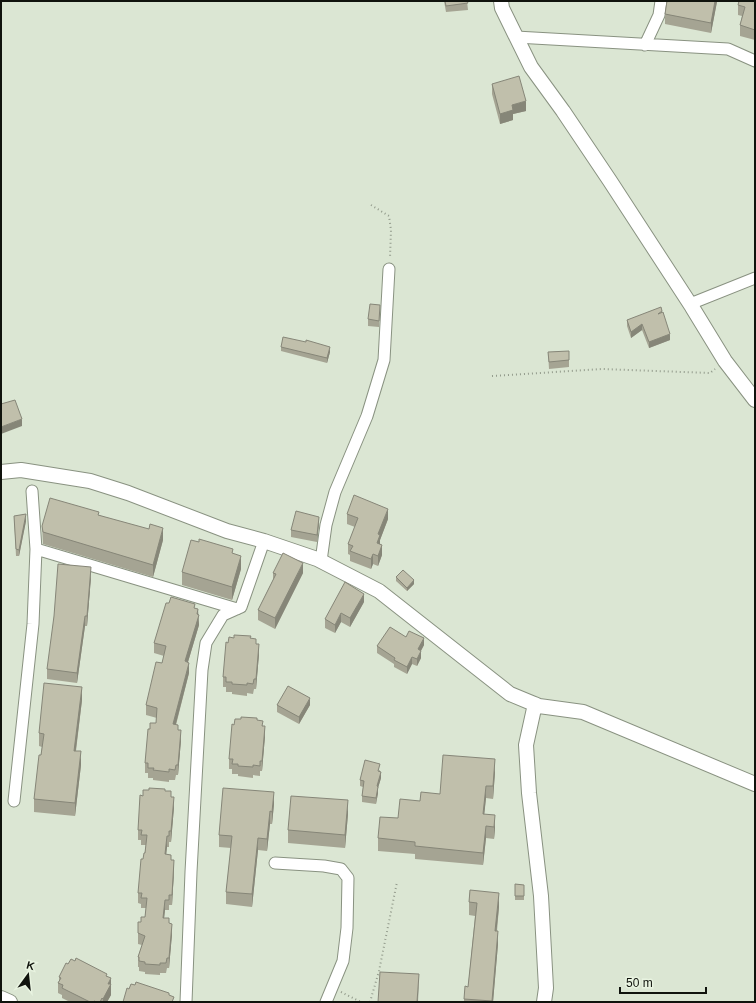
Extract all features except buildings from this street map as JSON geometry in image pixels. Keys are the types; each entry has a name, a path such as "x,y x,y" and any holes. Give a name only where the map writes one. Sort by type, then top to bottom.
{"street":[{"path":"501,1 502,8 531,67 602,168 725,361 755,400"},
{"path":"645,45 659,15 661,1"},
{"path":"516,37 728,49 755,61"},
{"path":"321,561 326,525 335,492 367,416 384,360 389,269"},
{"path":"690,304 755,278"},
{"path":"1,472 21,470 90,480 227,531 264,541 321,561 379,591 510,694 539,706 583,712 755,784"},
{"path":"14,801 33,624 36,549 32,491"},
{"path":"186,1002 190,872 202,670 206,643 223,615 241,607 264,541"},
{"path":"36,549 237,609"},
{"path":"535,704 526,745 528,794 541,896 546,988 544,1002"},
{"path":"275,863 341,868 348,878 347,928 344,962 326,1002"},
{"path":"1,998 10,1002"}],"path":[{"path":"371,205 389,216 391,247 389,269"},
{"path":"492,376 602,369 710,373 725,361"},
{"path":"370,1002 379,971 397,882"},
{"path":"333,988 361,1002"}]}
